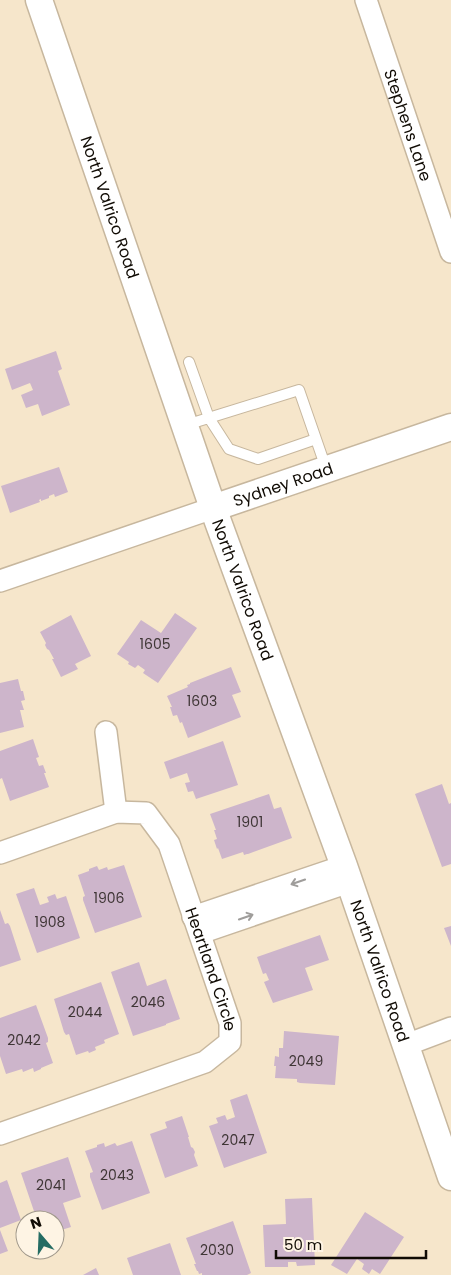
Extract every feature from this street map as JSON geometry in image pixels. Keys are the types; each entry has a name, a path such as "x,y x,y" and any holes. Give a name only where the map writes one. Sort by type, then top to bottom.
{"street":[{"name":"North Valrico Road","path":"39,0 213,508 347,874 451,1177"},
{"name":"Stephens Lane","path":"366,0 451,252"},
{"name":"Sydney Road","path":"0,581 451,427"},
{"path":"106,732 116,812"},
{"name":"Heartland Circle","path":"0,853 116,812 146,813 169,844 230,1024 230,1042 204,1062 0,1134"},
{"path":"196,925 347,874"},
{"path":"406,1045 451,1028"}],"lane":[{"path":"189,362 209,418 230,449 258,459 316,439"},
{"path":"185,426 299,390 327,469"}],"building":[{"path":"56,351 62,369 58,371 70,405 42,416 38,404 26,408 21,395 33,390 30,383 12,390 5,369"},
{"path":"59,467 68,492 55,497 54,494 49,496 49,498 39,500 40,502 10,513 1,486"},
{"path":"175,613 197,628 158,683 143,673 145,670 138,665 135,668 117,654 141,620 161,633"},
{"path":"71,615 91,656 75,664 78,669 61,677 40,632"},
{"path":"231,667 241,692 232,695 241,717 188,738 182,722 180,723 177,715 173,716 170,707 172,707 167,696 188,687 187,685 190,683"},
{"path":"18,679 25,700 21,701 24,710 20,710 24,727 0,733 0,683"},
{"path":"33,739 39,757 36,758 39,766 43,765 49,787 10,801 2,778 0,779 0,751"},
{"path":"223,741 238,785 196,799 193,791 188,792 185,783 190,782 187,773 170,779 164,762"},
{"path":"442,784 449,804 451,803 451,864 442,867 415,794"},
{"path":"269,794 274,809 281,807 292,838 248,854 244,855 243,852 222,859 214,840 217,839 214,830 216,830 210,814"},
{"path":"124,865 142,917 95,933 83,900 85,896 78,875 97,866 99,870 107,867 108,870"},
{"path":"34,888 40,905 49,902 47,897 55,894 57,899 66,896 80,938 37,953 16,894"},
{"path":"0,910 5,924 8,923 10,926 21,960 0,967"},
{"path":"451,926 451,946 444,928"},
{"path":"320,935 329,960 305,968 313,990 273,1003 264,982 269,980 266,973 263,974 257,957"},
{"path":"139,962 147,986 166,979 180,1019 133,1036 111,972"},
{"path":"101,982 119,1034 104,1040 105,1043 95,1047 96,1050 76,1055 69,1034 66,1035 64,1032 54,999"},
{"path":"36,1005 48,1038 46,1043 53,1063 34,1072 33,1068 23,1072 22,1069 6,1074 0,1056 0,1018"},
{"path":"284,1031 339,1036 335,1085 300,1083 297,1082 297,1079 275,1078 275,1056 279,1057 279,1048 283,1048"},
{"path":"247,1094 267,1153 224,1168 209,1126 218,1123 216,1118 225,1115 227,1120 235,1117 230,1100"},
{"path":"182,1116 198,1166 165,1178 150,1134 167,1128 165,1122"},
{"path":"132,1141 150,1193 102,1210 90,1177 90,1173 93,1172 85,1151 104,1143 105,1147 115,1143 117,1146"},
{"path":"68,1157 81,1197 63,1203 71,1227 65,1229 65,1210 34,1210 21,1173"},
{"path":"7,1180 18,1210 15,1210 15,1222 0,1228 0,1183"},
{"path":"312,1198 315,1265 297,1266 296,1262 288,1262 288,1267 265,1267 263,1225 286,1224 285,1199"},
{"path":"365,1212 404,1237 380,1274 372,1269 369,1274 362,1269 364,1264 357,1259 347,1274 331,1265"},
{"path":"233,1221 251,1273 247,1275 199,1274 186,1238"},
{"path":"0,1230 8,1251 0,1254"},
{"path":"170,1243 181,1275 133,1275 127,1258"},
{"path":"96,1268 99,1275 83,1275"}]}
